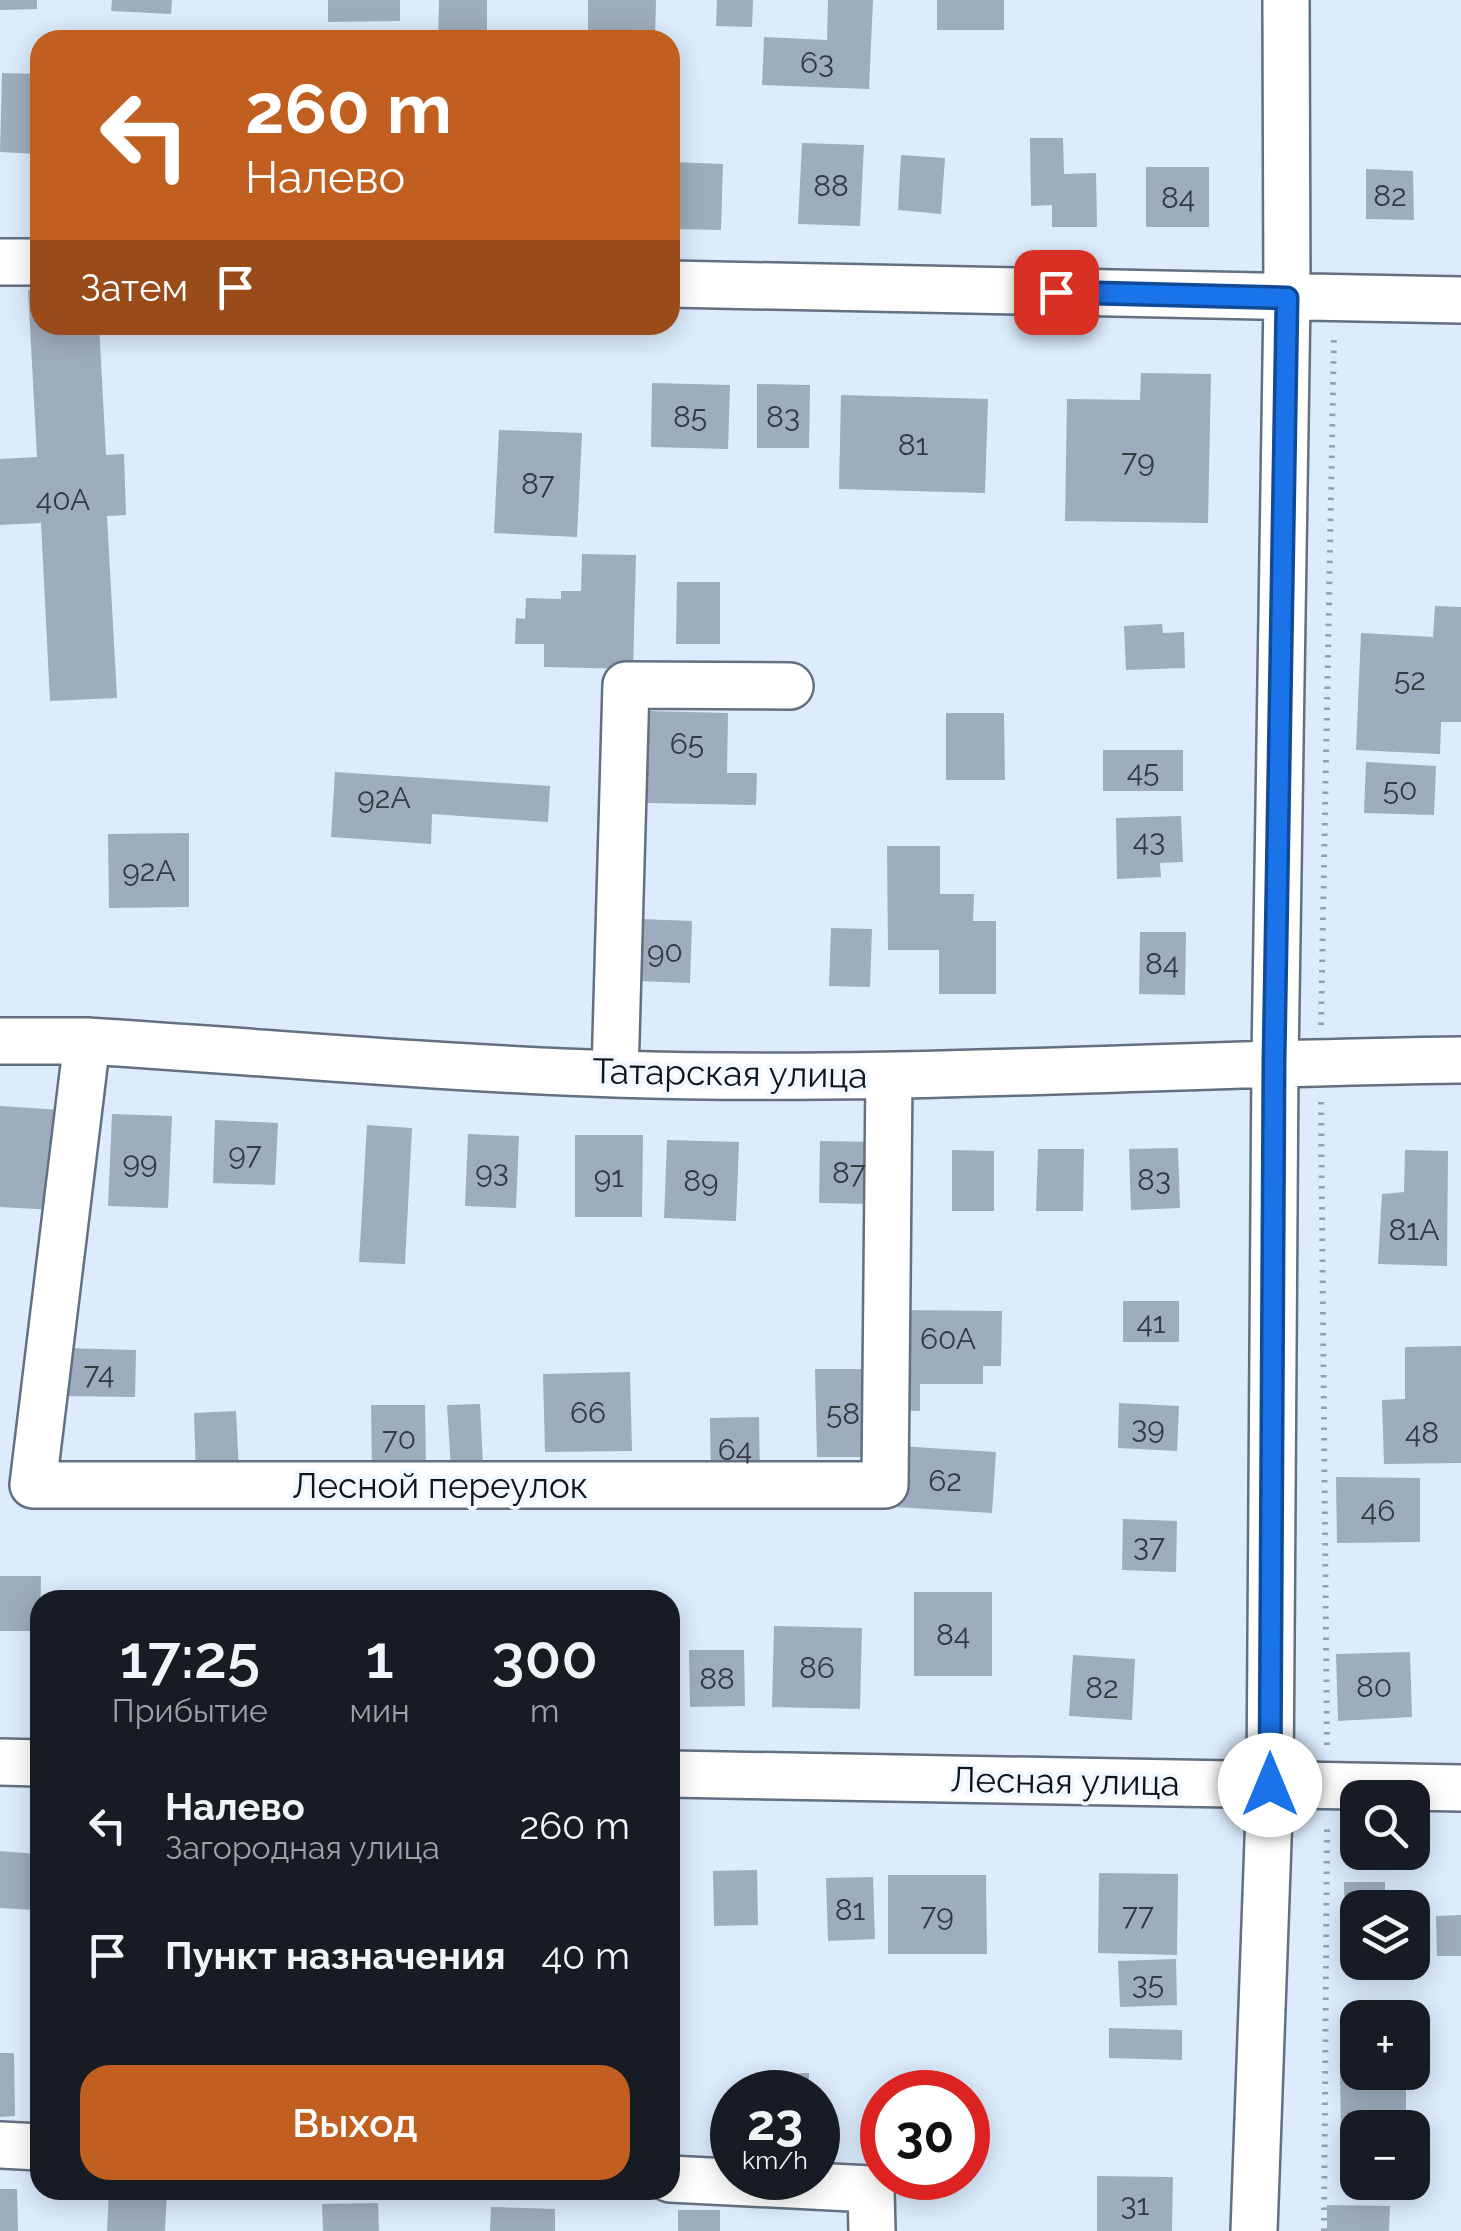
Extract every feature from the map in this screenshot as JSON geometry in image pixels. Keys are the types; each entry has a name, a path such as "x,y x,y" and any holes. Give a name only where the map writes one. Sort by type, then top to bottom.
{"street":[{"path":"1254,2231 1270,1785 1274,1062 1287,298 1286,0"},
{"path":"0,262 30,262"},
{"path":"680,284 1461,300"},
{"path":"614,1074 626,685 790,686"},
{"name":"Татарская улица","path":"0,1040 87,1041 614,1074 889,1076 1274,1062 1461,1060"},
{"name":"Лесной переулок","path":"87,1041 32,1485 885,1485 889,1076"},
{"path":"0,1762 30,1763"},
{"name":"Лесная улица","path":"680,1774 1461,1788"},
{"path":"0,2145 30,2146"},
{"path":"680,2179 871,2189 872,2231"}],"path":[{"path":"1324,2231 1327,1786 1321,1061 1335,300"}],"building":[{"path":"0,0 37,0 37,9 0,10"},
{"path":"112,0 172,0 171,14 111,11"},
{"path":"328,0 400,0 400,21 328,22"},
{"path":"439,0 487,0 487,30 438,30"},
{"path":"588,0 656,0 655,30 588,30"},
{"path":"717,0 753,0 752,27 716,26"},
{"path":"828,0 873,0 869,89 762,85 764,37 827,40"},
{"path":"937,0 1004,0 1004,30 937,30"},
{"path":"2,73 30,74 30,154 0,152"},
{"path":"1030,138 1063,138 1064,174 1096,173 1097,227 1052,227 1052,205 1031,206"},
{"path":"802,143 864,145 860,226 798,224"},
{"path":"901,155 945,158 941,214 898,210"},
{"path":"680,162 723,164 721,230 680,229"},
{"path":"1146,167 1209,167 1209,227 1146,227"},
{"path":"1366,169 1413,171 1414,220 1366,219"},
{"path":"30,335 100,335 106,455 124,454 126,515 107,516 117,698 50,701 41,523 0,525 0,459 37,457"},
{"path":"1141,373 1211,374 1208,523 1065,521 1067,399 1140,400"},
{"path":"652,383 730,385 728,449 651,447"},
{"path":"757,384 810,385 809,448 757,448"},
{"path":"841,395 988,399 985,493 839,489"},
{"path":"499,430 582,433 577,537 494,533"},
{"path":"582,554 636,555 633,669 544,667 544,644 515,644 516,618 525,619 526,598 561,599 561,591 581,591"},
{"path":"677,582 720,582 720,644 676,644"},
{"path":"1435,606 1461,607 1461,722 1441,722 1440,754 1356,750 1361,633 1433,637"},
{"path":"1162,624 1163,633 1184,632 1185,668 1126,670 1124,626"},
{"path":"648,711 728,713 727,773 757,773 756,805 646,803"},
{"path":"946,713 1004,713 1005,780 946,780"},
{"path":"1103,750 1183,750 1183,791 1103,791"},
{"path":"1366,762 1436,766 1434,815 1364,813"},
{"path":"335,772 550,786 548,822 432,814 431,844 331,837"},
{"path":"1181,816 1183,862 1160,863 1161,877 1117,879 1116,818"},
{"path":"189,833 189,907 109,908 108,834"},
{"path":"887,846 940,846 940,894 974,894 973,921 996,921 996,994 939,994 939,950 888,950"},
{"path":"640,919 692,921 690,983 639,981"},
{"path":"831,928 872,929 870,987 829,986"},
{"path":"1140,932 1186,932 1185,995 1139,994"},
{"path":"0,1106 61,1110 55,1210 0,1207"},
{"path":"112,1114 172,1116 168,1208 108,1206"},
{"path":"215,1120 278,1123 275,1185 213,1183"},
{"path":"367,1125 412,1128 405,1264 359,1262"},
{"path":"468,1134 519,1136 516,1208 465,1206"},
{"path":"575,1135 643,1135 642,1217 575,1217"},
{"path":"667,1140 739,1142 736,1221 664,1218"},
{"path":"820,1141 879,1142 878,1204 819,1203"},
{"path":"1178,1148 1180,1208 1131,1210 1129,1149"},
{"path":"1038,1149 1084,1149 1083,1211 1036,1211"},
{"path":"952,1150 994,1151 994,1211 952,1211"},
{"path":"1405,1150 1448,1151 1447,1266 1378,1264 1382,1194 1404,1192"},
{"path":"1123,1301 1179,1301 1179,1342 1123,1342"},
{"path":"894,1310 1002,1311 1001,1366 983,1366 983,1384 920,1384 920,1411 894,1410"},
{"path":"1461,1346 1461,1463 1384,1464 1382,1400 1405,1399 1405,1347"},
{"path":"63,1348 136,1350 135,1397 62,1396"},
{"path":"815,1369 868,1369 870,1457 817,1457"},
{"path":"630,1372 632,1451 545,1452 543,1374"},
{"path":"1119,1403 1179,1406 1177,1451 1118,1448"},
{"path":"480,1404 483,1466 451,1468 447,1405"},
{"path":"371,1405 425,1405 426,1471 372,1472"},
{"path":"236,1411 239,1472 196,1473 194,1413"},
{"path":"759,1417 760,1481 711,1482 710,1418"},
{"path":"898,1446 996,1452 992,1513 895,1507"},
{"path":"1336,1477 1420,1478 1420,1542 1337,1543"},
{"path":"1123,1519 1177,1521 1176,1572 1122,1570"},
{"path":"0,1576 41,1576 41,1590 30,1590 30,1631 0,1631"},
{"path":"914,1592 992,1592 992,1676 914,1676"},
{"path":"774,1626 862,1628 860,1709 772,1707"},
{"path":"689,1650 744,1650 745,1706 690,1707"},
{"path":"1410,1652 1412,1717 1338,1721 1336,1654"},
{"path":"1073,1655 1135,1659 1132,1720 1069,1716"},
{"path":"0,1851 30,1853 30,1910 0,1908"},
{"path":"757,1870 758,1925 714,1926 713,1871"},
{"path":"1099,1873 1178,1874 1177,1955 1098,1953"},
{"path":"888,1875 986,1875 987,1954 888,1954"},
{"path":"873,1877 875,1939 828,1941 826,1878"},
{"path":"1344,1882 1385,1882 1385,1890 1344,1890"},
{"path":"1461,1915 1461,1956 1437,1956 1436,1916"},
{"path":"1176,1959 1177,2005 1120,2007 1118,1961"},
{"path":"1109,2028 1182,2030 1182,2060 1109,2058"},
{"path":"0,2053 14,2053 15,2116 0,2117"},
{"path":"1340,2090 1406,2090 1406,2110 1341,2110"},
{"path":"1097,2176 1173,2177 1172,2231 1097,2231"},
{"path":"0,2189 17,2189 18,2231 0,2231"},
{"path":"109,2200 167,2200 165,2231 107,2231"},
{"path":"378,2203 379,2231 323,2231 322,2204"},
{"path":"1327,2205 1390,2206 1389,2231 1327,2231"},
{"path":"491,2207 555,2209 555,2231 490,2231"},
{"path":"678,2210 720,2210 720,2231 678,2231"}],"route":[{"path":"1056,292 1287,298 1274,1062 1270,1785"}]}
